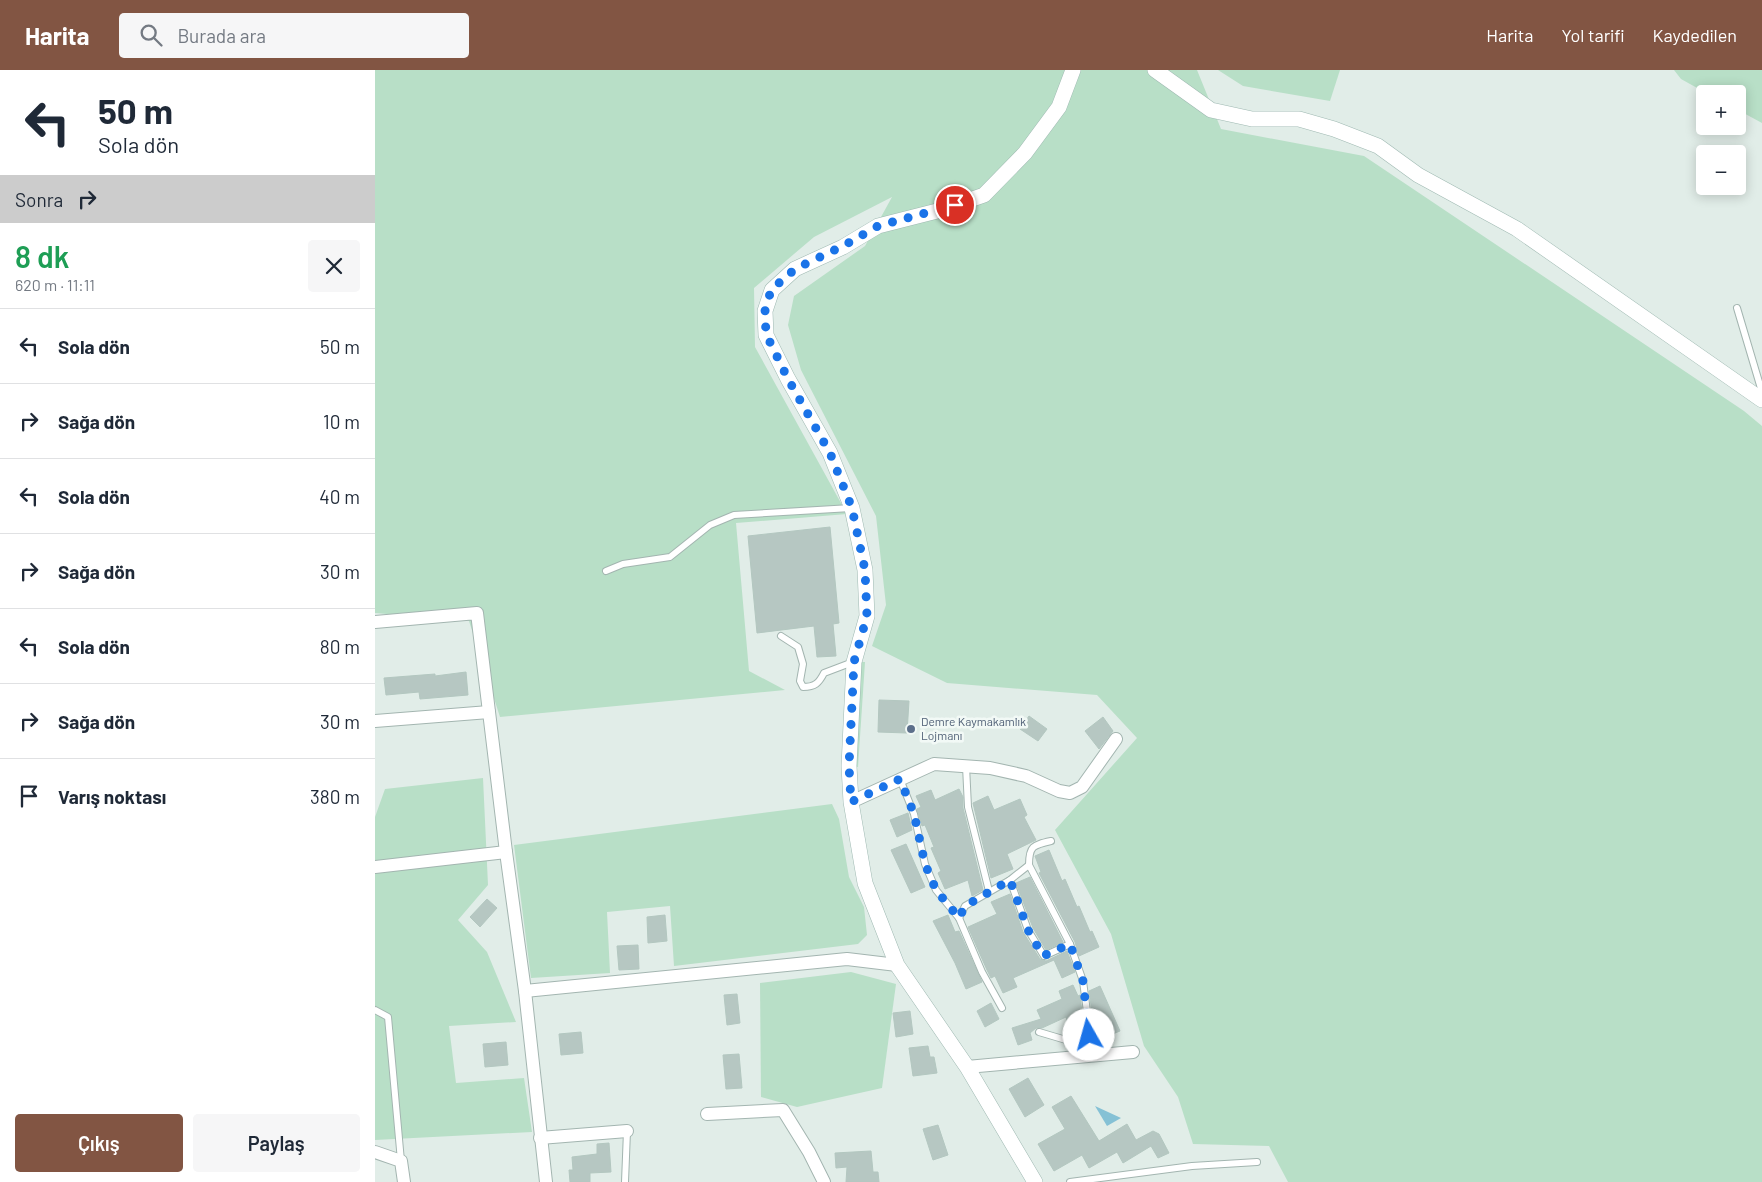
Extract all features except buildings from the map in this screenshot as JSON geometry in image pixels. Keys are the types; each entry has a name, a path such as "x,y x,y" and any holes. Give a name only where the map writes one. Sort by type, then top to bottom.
{"street":[{"path":"1035,1182 967,1067 897,965 865,883 851,802 849,766 854,662 867,616 865,570 852,508 830,453 788,379 766,334 765,311 771,290 795,269 843,246 878,226 941,210 984,195 1025,153 1059,108 1073,70"},
{"path":"1155,70 1211,110 1252,119 1299,119 1334,128 1379,146 1418,175 1517,229 1762,400"},
{"path":"375,622 477,613 525,991 546,1182"},
{"path":"375,721 489,712"},
{"path":"851,802 934,764 990,768 1026,776 1059,791 1070,792 1081,787 1116,739"},
{"path":"375,866 506,852"},
{"path":"525,991 847,959 897,965"},
{"path":"967,1067 1133,1052"},
{"path":"707,1114 783,1110 809,1152 824,1182"},
{"path":"540,1138 627,1131"},
{"path":"375,1152 401,1161 403,1182"}],"lane":[{"path":"1737,308 1762,392"},
{"path":"606,571 623,564 670,557 710,525 734,515 852,508"},
{"path":"781,636 798,647 803,664 799,681 803,686 811,687 819,682 824,673 854,662"},
{"path":"966,766 968,808 989,891"},
{"path":"900,779 914,814 925,864 936,890 959,918 982,972 1002,1008"},
{"path":"1039,1032 1066,1040 1089,1035 1083,981 1070,944 1029,865 1029,853 1035,845 1051,842"},
{"path":"959,918 965,906 1010,880 1029,865"},
{"path":"1010,880 1028,930 1043,956 1070,944"},
{"path":"375,1010 388,1017 401,1161"},
{"path":"625,1182 627,1131"},
{"path":"1070,1182 1192,1166 1257,1162"}],"green space":[{"path":"375,70 1197,70 1221,129 1364,156 1744,411 1762,426 1762,1182 1288,1182 1269,1146 1193,1144 1178,1097 1144,1046 1111,934 1055,830 1137,738 1097,695 947,683 872,646 886,605 876,516 801,370 788,325 794,296 865,246 892,197 814,237 754,288 755,347 847,514 736,523 749,671 785,690 500,717 469,621 375,613"},
{"path":"1218,70 1340,70 1330,101 1243,86"},
{"path":"1674,70 1762,70 1762,123 1746,114 1746,85 1696,85 1696,87 1681,79"},
{"path":"854,662 865,662 858,767 849,766"},
{"path":"483,778 488,885 458,920 487,952 516,1022 449,1026 456,1083 524,1078 532,1132 375,1140 375,817 385,789"},
{"path":"832,804 839,819 849,877 864,907 867,935 858,944 674,966 670,906 607,912 610,973 531,978 514,845"},
{"path":"851,972 896,984 882,1088 797,1107 761,1097 760,983"}],"water":[{"path":"1095,1106 1121,1118 1107,1126"}],"place":[{"name":"Demre Kaymakamlık Lojmanı","path":"911,729"}],"route":[{"path":"955,205 878,226 843,246 795,269 771,290 765,311 766,334 788,379 830,453 852,508 865,570 867,616 854,662 849,766 851,802 900,779 914,814 925,864 936,890 959,918 965,906 1010,880 1028,930 1043,956 1070,944 1083,981 1089,1035"}]}
